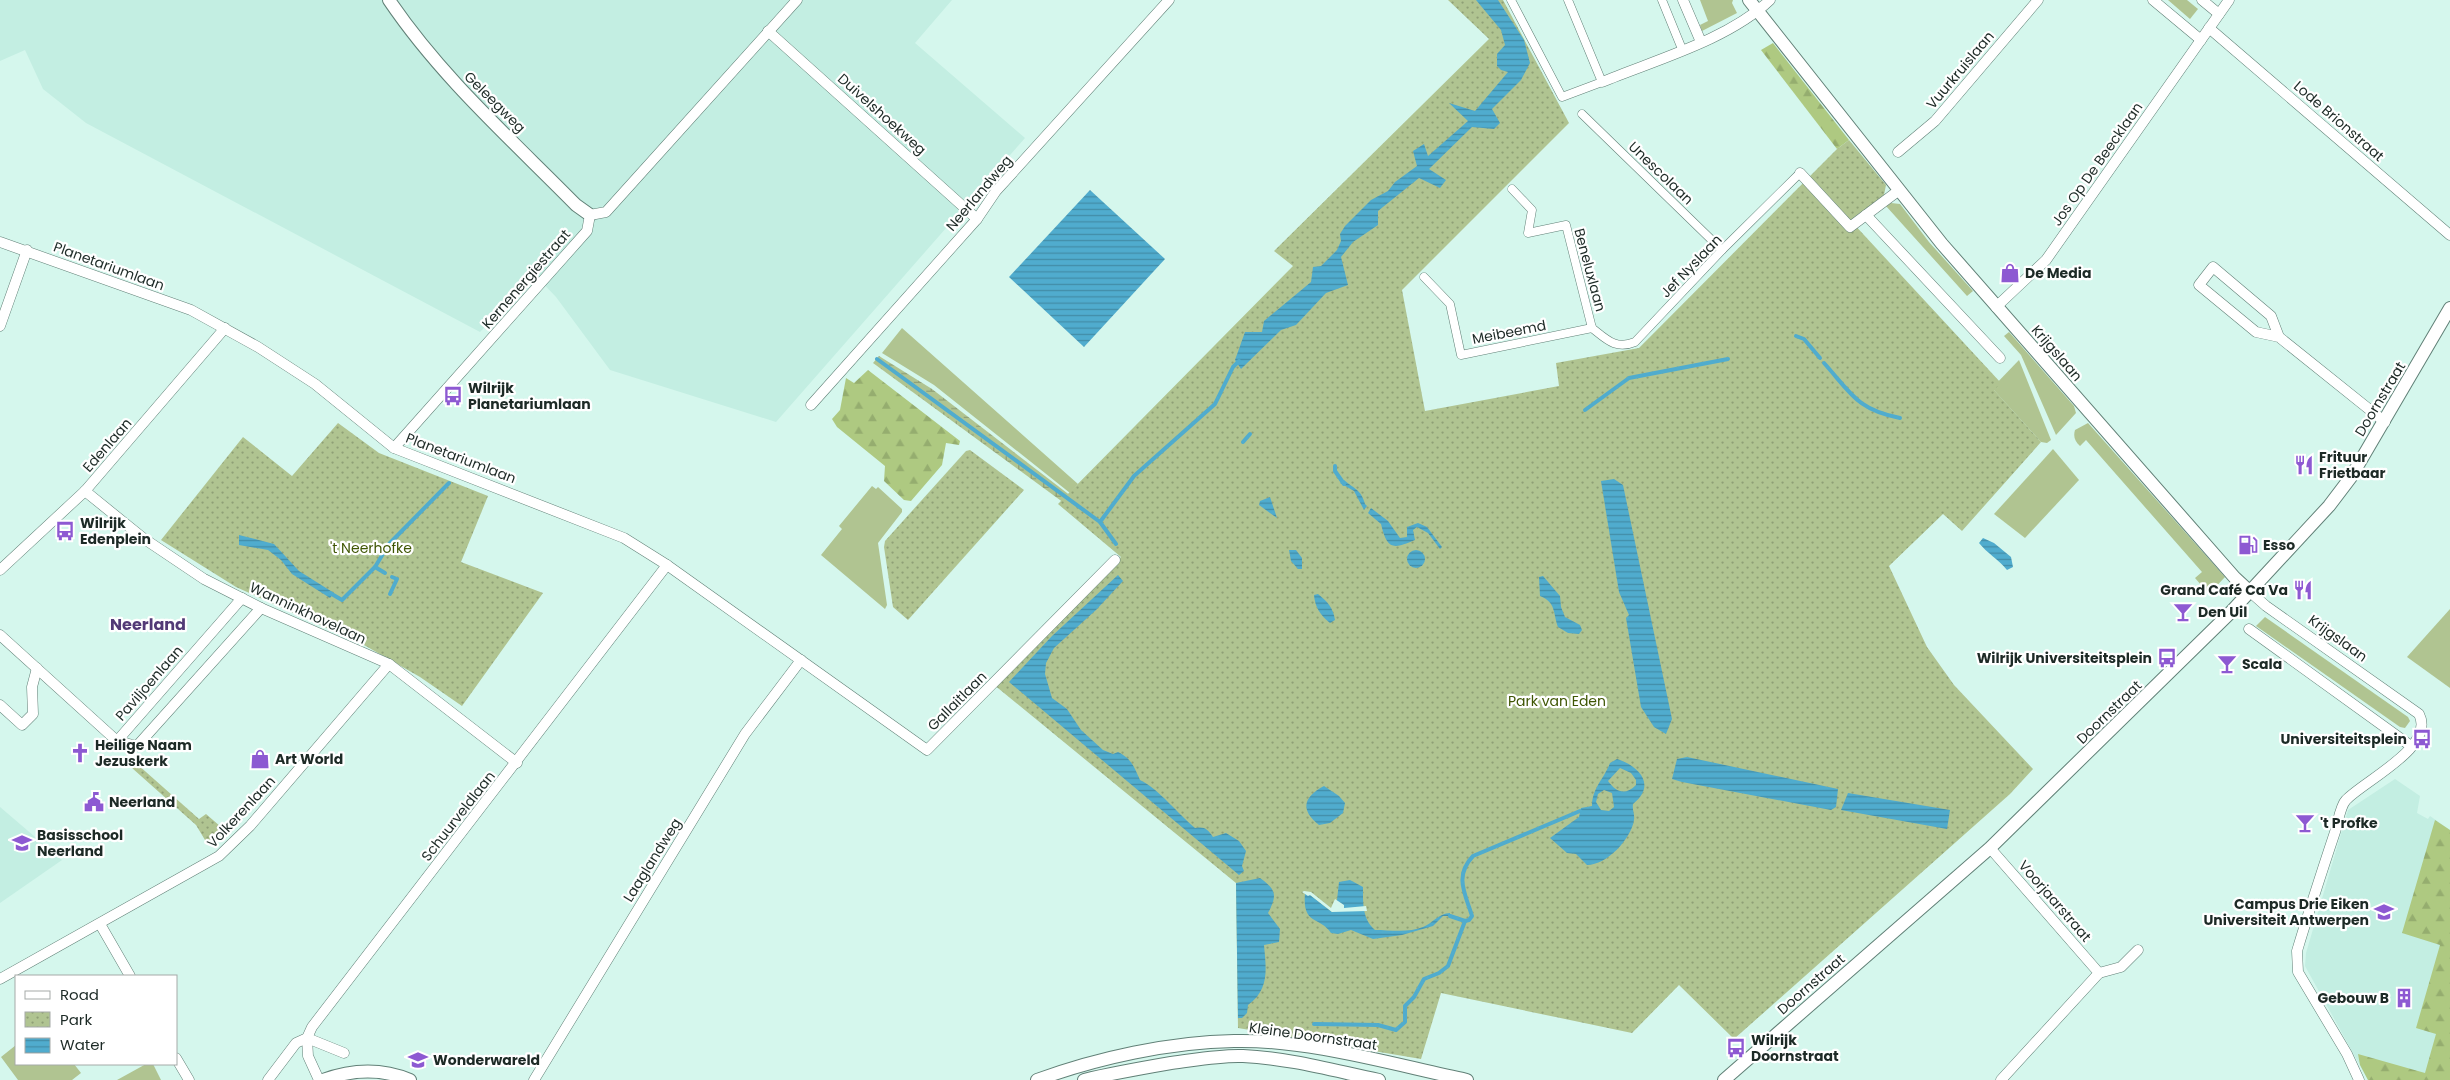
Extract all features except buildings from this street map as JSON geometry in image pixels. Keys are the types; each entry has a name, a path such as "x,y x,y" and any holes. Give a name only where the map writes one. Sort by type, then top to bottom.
{"street":[{"name":"Geleegweg","path":"389,0 423,48 449,76 576,205 590,216"},
{"path":"590,216 606,212 797,0"},
{"name":"Neerlandweg","path":"811,405 977,219 996,191 1169,0"},
{"path":"1510,0 1562,98 1727,30 1758,12 1770,0"},
{"path":"1568,0 1602,82"},
{"path":"1662,0 1682,49"},
{"path":"1683,0 1701,42"},
{"name":"Krijgslaan","path":"1749,0 1898,191 1996,306 2235,578 2266,606 2419,714 2423,722 2422,730 2411,746"},
{"name":"Vuurkruislaan","path":"1898,152 1935,122 2038,0"},
{"path":"2153,0 2200,40"},
{"path":"2202,0 2219,14"},
{"name":"Jos Op De Beecklaan","path":"1996,306 2046,260 2229,0"},
{"name":"Lode Brionstraat","path":"2209,28 2450,235"},
{"name":"Duivelshoekweg","path":"768,31 977,219"},
{"name":"Unescolaan","path":"1582,114 1722,250"},
{"path":"1800,173 1850,227 1898,191"},
{"name":"Jef Nyslaan","path":"1592,328 1616,346 1625,346 1635,342 1722,250 1800,173"},
{"name":"Beneluxlaan","path":"1512,189 1532,210 1528,233 1566,225 1592,328"},
{"path":"1866,215 2000,358"},
{"name":"Kernenergiestraat","path":"394,448 587,231 590,216"},
{"name":"Planetariumlaan","path":"0,242 27,250 190,310 225,328 315,384 394,448 624,538 667,565 801,660"},
{"path":"0,326 27,250"},
{"path":"2279,337 2271,316 2213,267 2199,285 2256,332 2279,337 2385,422"},
{"name":"Meibeemd","path":"1424,277 1450,304 1461,355 1592,328"},
{"name":"Doornstraat","path":"1724,1080 1990,848 2175,668 2329,506 2351,477 2385,422 2450,308"},
{"name":"Edenlaan","path":"0,570 85,491 225,328"},
{"name":"Wanninkhovelaan","path":"85,491 143,538 198,575 261,608 389,664 517,763"},
{"name":"Gallaitlaan","path":"801,660 927,750 1115,560"},
{"name":"Schuurveldlaan","path":"268,1080 296,1043 307,1038 312,1028 667,565"},
{"name":"Paviljoenlaan","path":"116,741 242,598"},
{"path":"0,635 116,741 137,746 261,608"},
{"path":"2250,629 2411,746 2390,768 2345,801 2297,951 2298,972 2347,1054 2359,1080"},
{"name":"Laaglandweg","path":"534,1080 745,734 801,660"},
{"name":"Volkerenlaan","path":"0,980 213,861 250,826 389,664"},
{"path":"0,705 22,725 33,714 32,687 37,668"},
{"name":"Voorjaarstraat","path":"1990,848 2099,973"},
{"path":"100,924 129,975"},
{"path":"2001,1080 2099,973 2121,968 2138,950"},
{"path":"344,1053 307,1038 308,1056 321,1080 343,1073 375,1071 391,1072 410,1080"},
{"name":"Kleine Doornstraat","path":"1037,1080 1075,1066 1119,1056 1197,1043 1236,1040 1337,1052 1467,1080"},
{"name":"Kleine Doornstraat","path":"1084,1080 1112,1073 1223,1056 1245,1056 1284,1061 1379,1080"},
{"path":"178,1061 189,1080"}],"shaded area":[{"path":"0,0 952,0 915,43 1025,138 776,422 610,370 556,297 535,275 480,332 86,123 43,89 25,50 0,61"},
{"name":"Campus Drie Eiken Universiteit Antwerpen","path":"2395,779 2420,796 2417,813 2428,819 2430,816 2450,830 2450,1080 2368,1080 2305,966 2306,953 2348,810"},
{"name":"Basisschool Neerland","path":"0,807 62,860 0,903"}],"green space":[{"name":"Park van Eden","path":"1448,0 1503,0 1569,123 1402,290 1425,411 1559,386 1556,363 1639,348 1837,149 1849,140 1886,185 1884,195 1851,221 2001,383 1994,390 2041,442 1962,531 1943,514 1889,566 1927,647 1954,685 2033,769 2010,794 1734,1039 1679,985 1632,1033 1441,993 1421,1059 1238,1028 1236,883 993,684 1121,557 1058,504 1293,266 1274,251 1489,39"},
{"path":"1700,0 1733,0 1732,3 1737,13 1702,31 1700,25 1708,21"},
{"path":"2168,0 2187,0 2198,9 2190,19"},
{"path":"1773,43 1849,140 1837,149 1761,50"},
{"path":"1891,203 1900,204 1929,242 1973,291 1967,296 1886,206"},
{"path":"902,328 1078,484 1070,493 934,385 882,353"},
{"path":"2009,332 2074,406 2076,413 2056,435 2021,355 2004,336"},
{"path":"879,356 932,389 1080,503 1064,503 873,363"},
{"path":"2019,360 2051,440 2047,443 2041,442 1992,388"},
{"path":"868,370 960,441 959,445 946,443 942,465 911,501 904,500 884,481 885,466 837,427 832,419 840,410 846,378 854,383"},
{"name":"'t Neerhofke","path":"338,423 379,453 488,496 461,562 543,593 462,706 420,677 364,645 236,587 161,540 243,437 292,476"},
{"path":"2088,423 2225,577 2209,594 2195,578 2202,572 2086,440 2080,446 2077,442 2074,437 2075,430"},
{"path":"2053,449 2079,480 2025,538 1994,514"},
{"path":"970,450 1024,490 908,620 893,607 884,547 885,541 966,451"},
{"path":"872,486 876,489 878,487 902,509 902,512 878,543 887,605 885,609 821,555 842,529 839,526"},
{"path":"2450,609 2450,688 2407,657"},
{"path":"2265,617 2408,717 2410,721 2405,728 2400,727 2256,626"},
{"path":"137,764 199,819 206,814 228,833 208,845 196,825 132,768"},
{"path":"2435,820 2450,830 2450,1080 2368,1080 2360,1065 2358,1054 2425,1073 2436,1034 2416,1028 2440,945 2402,933"},
{"path":"15,1046 15,1065 75,1065 81,1073 72,1080 18,1080 1,1057"},
{"path":"144,1065 154,1065 161,1080 117,1080"}],"water":[{"path":"1476,0 1498,0 1524,40 1530,63 1521,80 1492,109 1500,123 1494,129 1472,127 1429,169 1446,180 1440,188 1419,178 1378,211 1378,225 1353,242 1341,257 1348,285 1326,293 1296,325 1281,330 1241,369 1235,360 1245,332 1262,332 1264,321 1311,282 1313,267 1321,266 1337,250 1341,241 1340,234 1345,226 1371,200 1388,191 1395,182 1417,166 1413,151 1424,144 1428,156 1468,121 1449,103 1475,111 1508,72 1501,70 1497,66 1497,54 1505,45 1501,30"},
{"path":"1090,190 1165,259 1084,347 1009,277"},
{"path":"1614,479 1623,485 1672,719 1666,734 1654,727 1641,707 1626,618 1629,615 1619,592 1601,481"},
{"path":"1344,480 1361,495 1367,506 1364,510 1354,491 1340,483"},
{"path":"1270,497 1277,518 1259,505 1260,501"},
{"path":"1371,508 1388,521 1400,538 1407,537 1407,527 1418,523 1427,527 1442,547 1440,549 1428,533 1417,527 1413,530 1415,540 1396,546 1388,543 1381,524 1368,513"},
{"path":"239,535 274,544 299,571 334,593 330,598 292,574 281,560 268,550 239,545"},
{"path":"1983,538 1994,543 2011,557 2013,567 2007,570 1985,550 1979,543"},
{"path":"1289,550 1296,550 1302,558 1302,569 1298,569 1291,561"},
{"path":"1416,550 1422,553 1425,559 1422,565 1416,568 1410,565 1407,559 1410,553"},
{"path":"1118,575 1123,581 1096,610 1054,648 1046,663 1045,674 1052,698 1067,709 1081,730 1103,750 1113,754 1118,752 1126,758 1132,764 1140,780 1161,796 1195,828 1201,827 1206,829 1213,837 1226,833 1239,841 1246,851 1242,866 1244,871 1239,875 1009,682 1052,636"},
{"path":"1543,576 1560,596 1561,607 1565,617 1580,625 1582,630 1579,634 1568,633 1558,627 1549,601 1540,596 1539,577"},
{"path":"1318,594 1333,612 1335,620 1330,623 1317,607 1314,595"},
{"path":"1687,757 1838,789 1836,807 1831,810 1672,779 1677,759"},
{"path":"1617,759 1632,766 1642,777 1644,790 1633,804 1634,820 1623,843 1602,861 1587,865 1576,854 1567,853 1550,838 1579,817 1581,808 1592,806 1596,789 1610,763","holes":["1620,768 1631,773 1636,780 1636,785 1628,791 1617,790 1608,781","1604,790 1612,793 1614,807 1609,811 1601,810 1596,802 1598,794"]},
{"path":"1324,786 1339,796 1345,803 1343,813 1330,823 1319,825 1309,814 1306,804 1308,799 1317,790"},
{"path":"1848,793 1950,810 1947,829 1841,810"},
{"path":"1260,878 1270,886 1274,894 1268,913 1280,929 1279,942 1264,945 1266,970 1263,985 1255,999 1248,1005 1247,1013 1242,1018 1238,1018 1236,883"},
{"path":"1350,880 1363,887 1365,916 1375,930 1399,931 1418,929 1446,913 1450,913 1450,916 1443,916 1433,926 1402,935 1373,939 1351,930 1338,934 1331,933 1322,924 1309,916 1306,911 1305,893 1332,912 1337,900 1339,882"}],"pier":[{"path":"1302,892 1311,892 1331,908 1335,899 1344,905 1344,908 1366,906 1367,911 1332,912 1310,895 1308,896"}],"waterway":[{"path":"1796,336 1804,339 1820,358"},
{"path":"877,359 1100,522 1116,544"},
{"path":"1585,410 1629,378 1728,359"},
{"path":"1100,522 1134,476 1215,404 1233,367 1239,361"},
{"path":"1824,363 1856,399 1864,405 1885,415 1900,418"},
{"path":"1243,442 1250,434"},
{"path":"1335,466 1335,471 1344,484"},
{"path":"330,593 342,600 375,567 389,544 449,483"},
{"path":"375,567 385,573"},
{"path":"390,594 397,579 392,577"},
{"path":"1450,916 1465,921 1469,920 1472,916 1464,892 1462,878 1467,863 1473,856 1580,811"},
{"path":"1314,1024 1378,1025 1396,1030 1405,1022 1405,1006 1414,997 1424,979 1439,973 1448,966 1465,921"}],"place":[{"name":"De Media","path":"2010,273"},
{"name":"Wilrijk Planetariumlaan","path":"453,396"},
{"name":"Frituur Frietbaar","path":"2304,465"},
{"name":"Wilrijk Edenplein","path":"65,531"},
{"name":"Esso","path":"2248,545"},
{"name":"Grand Café Ca Va","path":"2303,590"},
{"name":"Den Uil","path":"2183,612"},
{"name":"Wilrijk Universiteitsplein","path":"2167,658"},
{"name":"Scala","path":"2227,664"},
{"name":"Universiteitsplein","path":"2422,739"},
{"name":"Heilige Naam Jezuskerk","path":"80,753"},
{"name":"Art World","path":"260,759"},
{"name":"Neerland","path":"94,802"},
{"name":"'t Profke","path":"2305,823"},
{"name":"Basisschool Neerland","path":"22,843"},
{"name":"Campus Drie Eiken Universiteit Antwerpen","path":"2384,912"},
{"name":"Gebouw B","path":"2404,998"},
{"name":"Wilrijk Doornstraat","path":"1736,1048"},
{"name":"Wonderwareld","path":"418,1060"}],"district":[{"name":"Neerland","path":"148,624"}]}
